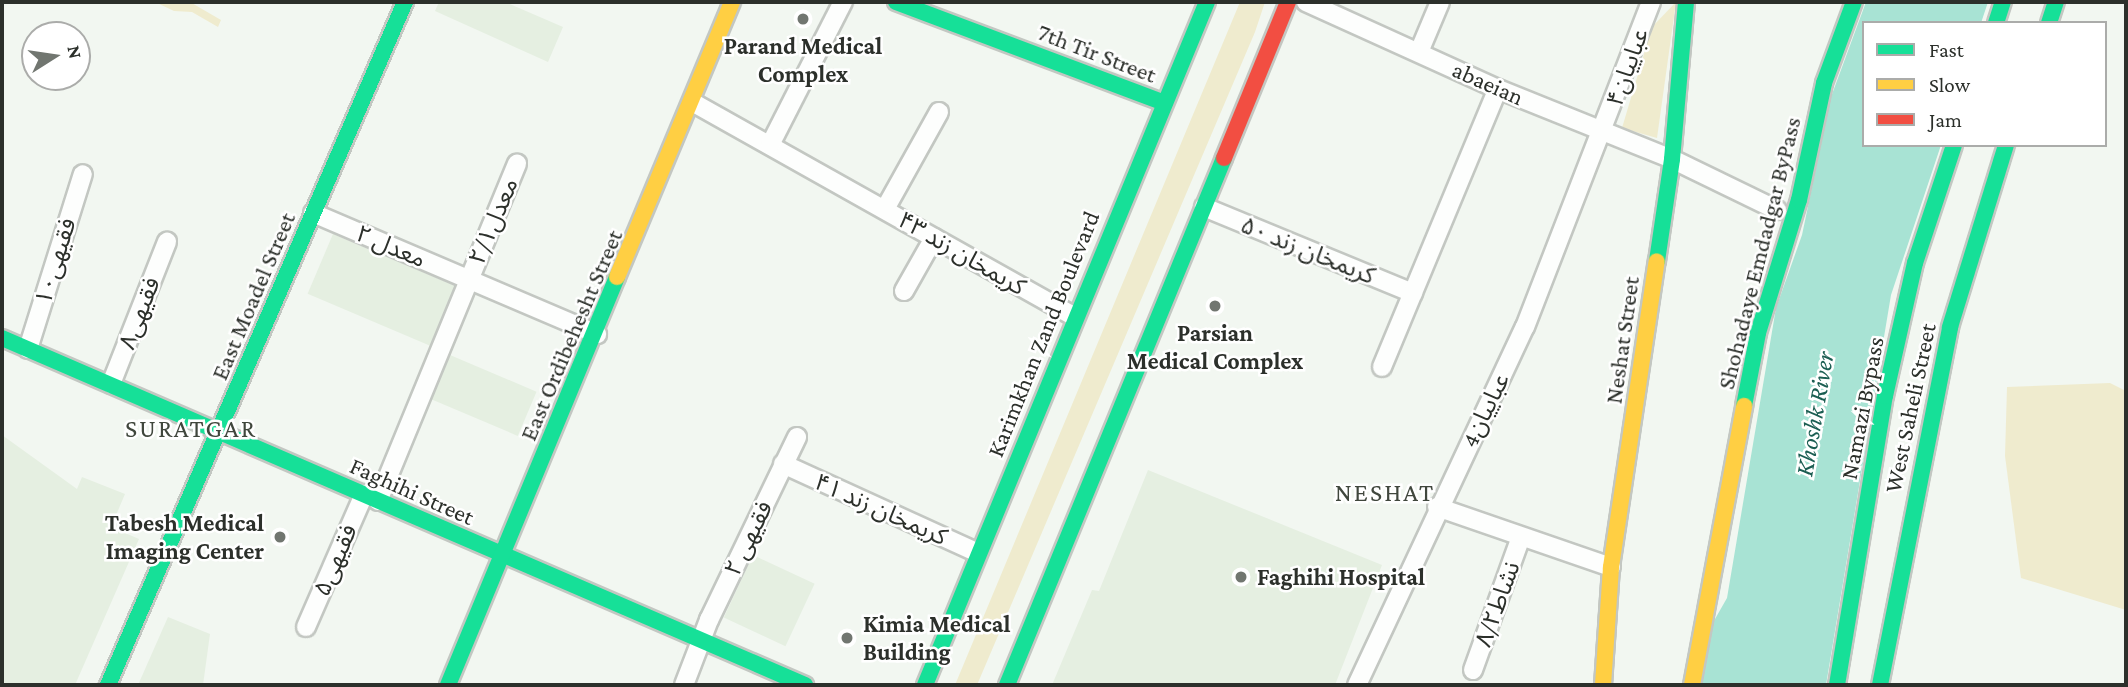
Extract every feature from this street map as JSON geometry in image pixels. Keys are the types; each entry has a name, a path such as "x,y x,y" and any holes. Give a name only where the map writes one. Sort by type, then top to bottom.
{"main road":[{"name":"East Moadel Street","path":"108,685 405,2"},
{"name":"East Ordibehesht Street","path":"448,685 597,334 732,2"},
{"name":"7th Tir Street","path":"895,2 938,9 1165,103"},
{"name":"Karimkhan Zand Boulevard","path":"925,685 1207,2"},
{"path":"1007,685 1288,2"},
{"name":"Neshat Street","path":"1603,685 1611,567 1672,159 1686,2"},
{"name":"Shohadaye Emdadgar ByPass","path":"1692,685 1758,333 1799,200 1824,83 1854,2"},
{"path":"1997,21 2003,2"},
{"path":"2050,21 2056,2"},
{"name":"Namazi Bypass","path":"1837,685 1885,396 1915,263 1953,147"},
{"name":"West Saheli Street","path":"1880,685 1950,327 1973,241 2005,147"},
{"name":"Faghihi Street","path":"2,338 702,640 780,680 805,685"}],"street":[{"path":"771,145 844,2"},
{"name":"abaeian","path":"1306,2 1499,89 1672,159 1777,211"},
{"path":"1419,52 1440,2"},
{"name":"عباییان۴","path":"1604,131 1650,2"},
{"path":"1382,367 1499,89"},
{"name":"کریمخان زند ۴۳","path":"692,102 1076,317"},
{"path":"886,209 939,112"},
{"name":"عباییان4","path":"1357,685 1437,507 1525,327 1604,131"},
{"name":"۲/۱معدل","path":"426,382 517,163"},
{"name":"فقیهی۱۰","path":"28,349 83,174"},
{"name":"کریمخان زند ۵۰","path":"1204,207 1413,293"},
{"name":"معدل ۲","path":"313,214 597,334"},
{"path":"904,291 934,238"},
{"name":"فقیهی۸","path":"111,384 167,242"},
{"name":"فقیهی۵","path":"306,627 426,382"},
{"name":"۲ فقیهی","path":"684,685 702,640 797,437"},
{"name":"کریمخان زند ۴۱","path":"783,464 978,553"},
{"path":"1437,507 1611,567"},
{"name":"نشاط۸/۲","path":"1473,670 1521,537"}],"shaded area":[{"path":"155,2 190,2 221,20 218,27 192,12 174,11"},
{"path":"439,2 505,2 563,27 548,62 435,11"},
{"path":"1240,2 1265,2 1255,32 977,685 955,685"},
{"path":"1676,2 1657,138 1622,128 1652,27"},
{"path":"333,234 457,287 432,347 308,294"},
{"path":"450,355 537,392 518,436 431,399"},
{"path":"2110,383 2126,391 2126,610 2021,578 2005,456 2007,387"},
{"path":"2,435 77,489 82,477 125,494 111,527 139,539 75,685 2,685"},
{"name":"Faghihi Hospital","path":"1148,470 1382,565 1335,685 1052,685 1092,590 1099,591"},
{"path":"753,555 815,584 785,646 724,618"},
{"path":"168,617 210,634 203,685 138,685"}],"water":[{"name":"Khoshk River","path":"1866,2 1988,2 1982,21 1862,21 1862,147 1940,147 1891,295 1826,685 1702,685 1711,626 1727,598 1776,308 1802,235 1831,97"}],"traffic: fast":[{"path":"108,685 405,2"},
{"path":"896,2 1165,103"},
{"path":"925,685 1207,2"},
{"path":"1657,261 1672,159 1686,2"},
{"path":"1744,406 1758,333 1799,200 1824,83 1854,2"},
{"path":"1997,21 2003,2"},
{"path":"2050,21 2056,2"},
{"path":"1837,685 1885,396 1915,263 1953,147"},
{"path":"1880,685 1950,327 2005,147"},
{"path":"1007,685 1224,158"},
{"path":"448,685 617,277"},
{"path":"2,338 805,685"}],"traffic: slow":[{"path":"617,277 732,2"},
{"path":"1603,685 1611,567 1657,261"},
{"path":"1692,685 1744,406"}],"traffic: jam":[{"path":"1224,158 1288,2"}],"place":[{"name":"Parand Medical Complex","path":"803,19"},
{"name":"Parsian Medical Complex","path":"1215,306"},
{"name":"Tabesh Medical Imaging Center","path":"280,537"},
{"name":"Faghihi Hospital","path":"1241,577"},
{"name":"Kimia Medical Building","path":"847,638"}],"district":[{"name":"SURATGAR","path":"191,429"},
{"name":"NESHAT","path":"1385,493"}]}
